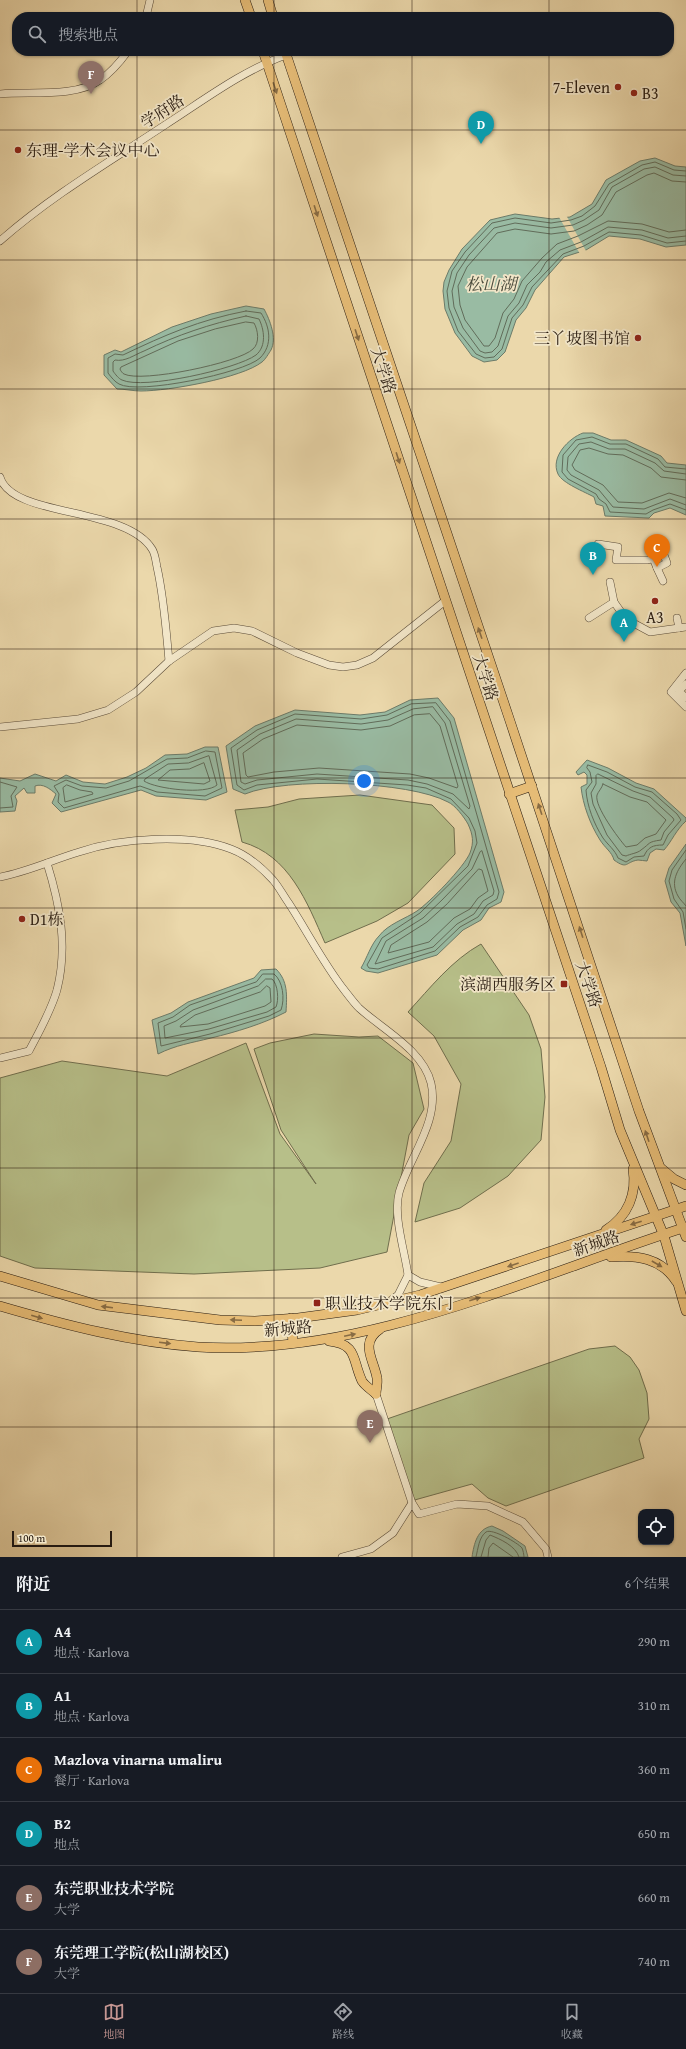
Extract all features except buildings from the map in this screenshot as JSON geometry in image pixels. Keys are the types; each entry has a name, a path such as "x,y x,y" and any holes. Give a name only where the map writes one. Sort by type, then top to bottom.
{"main road":[{"path":"245,0 249,12"},
{"path":"268,0 272,12"},
{"name":"大学路","path":"264,56 601,1067 620,1130 664,1236 686,1311"},
{"name":"大学路","path":"286,56 532,786 639,1111 684,1228 686,1237"},
{"path":"509,794 532,786"},
{"path":"592,1238 617,1222 629,1206 634,1182 630,1154"},
{"path":"657,1161 667,1175 686,1185"},
{"name":"新城路","path":"0,1276 98,1305 220,1320 255,1321 291,1318 357,1310 387,1304 445,1287 686,1206"},
{"name":"新城路","path":"0,1306 73,1328 156,1342 199,1347 234,1347 293,1343 384,1326 425,1315 664,1236 684,1228"},
{"path":"592,1260 626,1256 649,1260 668,1271 679,1286"},
{"path":"291,1318 293,1343"},
{"path":"376,1394 377,1378 370,1357 369,1343 375,1332 384,1326"},
{"path":"315,1340 331,1341 347,1347 353,1354 363,1382 376,1394"}],"street":[{"path":"147,12 150,0"},
{"path":"0,94 64,92 80,88 99,81 115,68 124,56"},
{"name":"学府路","path":"0,240 65,190 236,80 279,56"},
{"path":"0,477 2,483 18,495 49,508 86,515 132,530 153,549 162,589 169,661"},
{"path":"598,544 618,548 616,560 653,558 664,554 667,563 657,568"},
{"path":"653,558 663,581"},
{"path":"610,582 614,602 626,619 650,632 682,627 677,618"},
{"path":"0,727 78,719 108,710 136,692 169,661 213,631 234,628 252,631 298,653 329,665 342,667 357,665 373,658 445,601"},
{"path":"589,618 614,602"},
{"path":"686,673 679,691 686,698"},
{"path":"682,682 671,692 686,707"},
{"path":"0,877 26,871 80,851 121,842 162,839 196,841 231,849 248,858 274,881 297,916 329,972 358,1007 389,1031 420,1060 431,1082 433,1104 423,1137 399,1195 398,1215 408,1275 398,1296 387,1304"},
{"path":"0,1058 29,1051 57,990 63,946 60,908 47,863"},
{"path":"408,1275 430,1286 445,1287"},
{"path":"376,1394 412,1503 419,1514 457,1504 488,1506 523,1522 546,1549 548,1557"},
{"path":"342,1557 371,1549 393,1534 412,1503"}],"shaded area":[{"path":"360,795 432,805 454,828 455,854 408,903 377,921 325,943 303,896 284,869 258,848 242,842 235,810 268,807 299,799"},
{"path":"481,944 529,1015 541,1049 545,1097 541,1140 508,1176 460,1208 415,1222 424,1183 451,1141 461,1084 434,1036 408,1012 451,966"},
{"path":"314,1034 359,1037 378,1036 413,1063 424,1109 409,1135 387,1252 320,1268 194,1274 35,1268 0,1256 0,1078 62,1061 167,1076 246,1043 280,1134 316,1184 281,1130 254,1049 270,1043"},
{"path":"615,1346 630,1357 639,1370 647,1393 649,1419 639,1439 644,1458 506,1506 488,1498 472,1484 411,1501 387,1419 589,1349"}],"water":[{"name":"松山湖","path":"655,158 675,166 686,167 686,245 666,247 640,239 609,236 586,250 564,257 535,290 526,308 516,320 505,352 497,360 484,362 472,356 455,333 445,309 443,291 444,282 449,270 462,249 490,220 515,214 552,219 570,217 592,204 606,180 640,161"},
{"path":"246,306 264,309 273,335 273,345 271,350 263,361 252,368 222,378 186,386 141,391 117,389 104,375 104,355 115,350 121,352 172,327 211,314"},
{"path":"583,433 593,433 611,440 626,440 661,456 667,463 686,465 686,515 670,508 654,513 649,518 605,516 603,506 596,504 594,497 564,481 558,474 556,468 562,449 572,439"},
{"path":"438,698 454,718 504,892 501,902 489,908 481,920 463,930 437,955 378,973 366,971 361,968 376,939 387,928 423,906 446,884 467,859 472,845 471,832 468,824 456,808 448,802 430,795 377,786 347,784 289,785 245,794 233,789 226,746 255,726 295,710 360,715 385,712 410,700"},
{"path":"205,747 218,747 227,792 206,800 156,796 141,790 61,812 52,803 56,794 46,787 38,785 35,786 35,793 27,793 24,788 15,796 17,801 15,811 0,812 0,778 20,781 35,774 56,781 66,775 83,782 105,784 127,777 146,768 165,755 187,754"},
{"path":"587,760 608,768 636,783 654,789 686,818 686,821 679,828 664,850 656,849 650,853 647,861 638,860 624,865 614,860 593,828 583,801 581,787 587,784 587,775 584,772 578,775 576,772"},
{"path":"686,844 686,946 680,913 671,902 665,881 669,868"},
{"path":"276,969 285,983 286,1012 249,1027 220,1036 177,1046 158,1054 152,1020 171,1013 188,1002 254,978 261,970"},
{"path":"492,1526 503,1531 525,1546 528,1557 472,1557 477,1538 483,1530"}],"pier":[{"path":"566,215 586,251 580,254 559,217"}],"place":[{"name":"7-Eleven","path":"618,87"},
{"name":"B3","path":"634,93"},
{"name":"东莞理工学院(松山湖校区)","path":"91,94"},
{"name":"B2","path":"481,144"},
{"name":"东理-学术会议中心","path":"18,150"},
{"name":"三丫坡图书馆","path":"638,338"},
{"name":"Mazlova vinarna umaliru","path":"657,567"},
{"name":"A1","path":"593,575"},
{"name":"A3","path":"655,601"},
{"name":"A4","path":"624,642"},
{"name":"D1栋","path":"22,919"},
{"name":"滨湖西服务区","path":"564,984"},
{"name":"职业技术学院东门","path":"317,1303"},
{"name":"东莞职业技术学院","path":"370,1443"}]}
